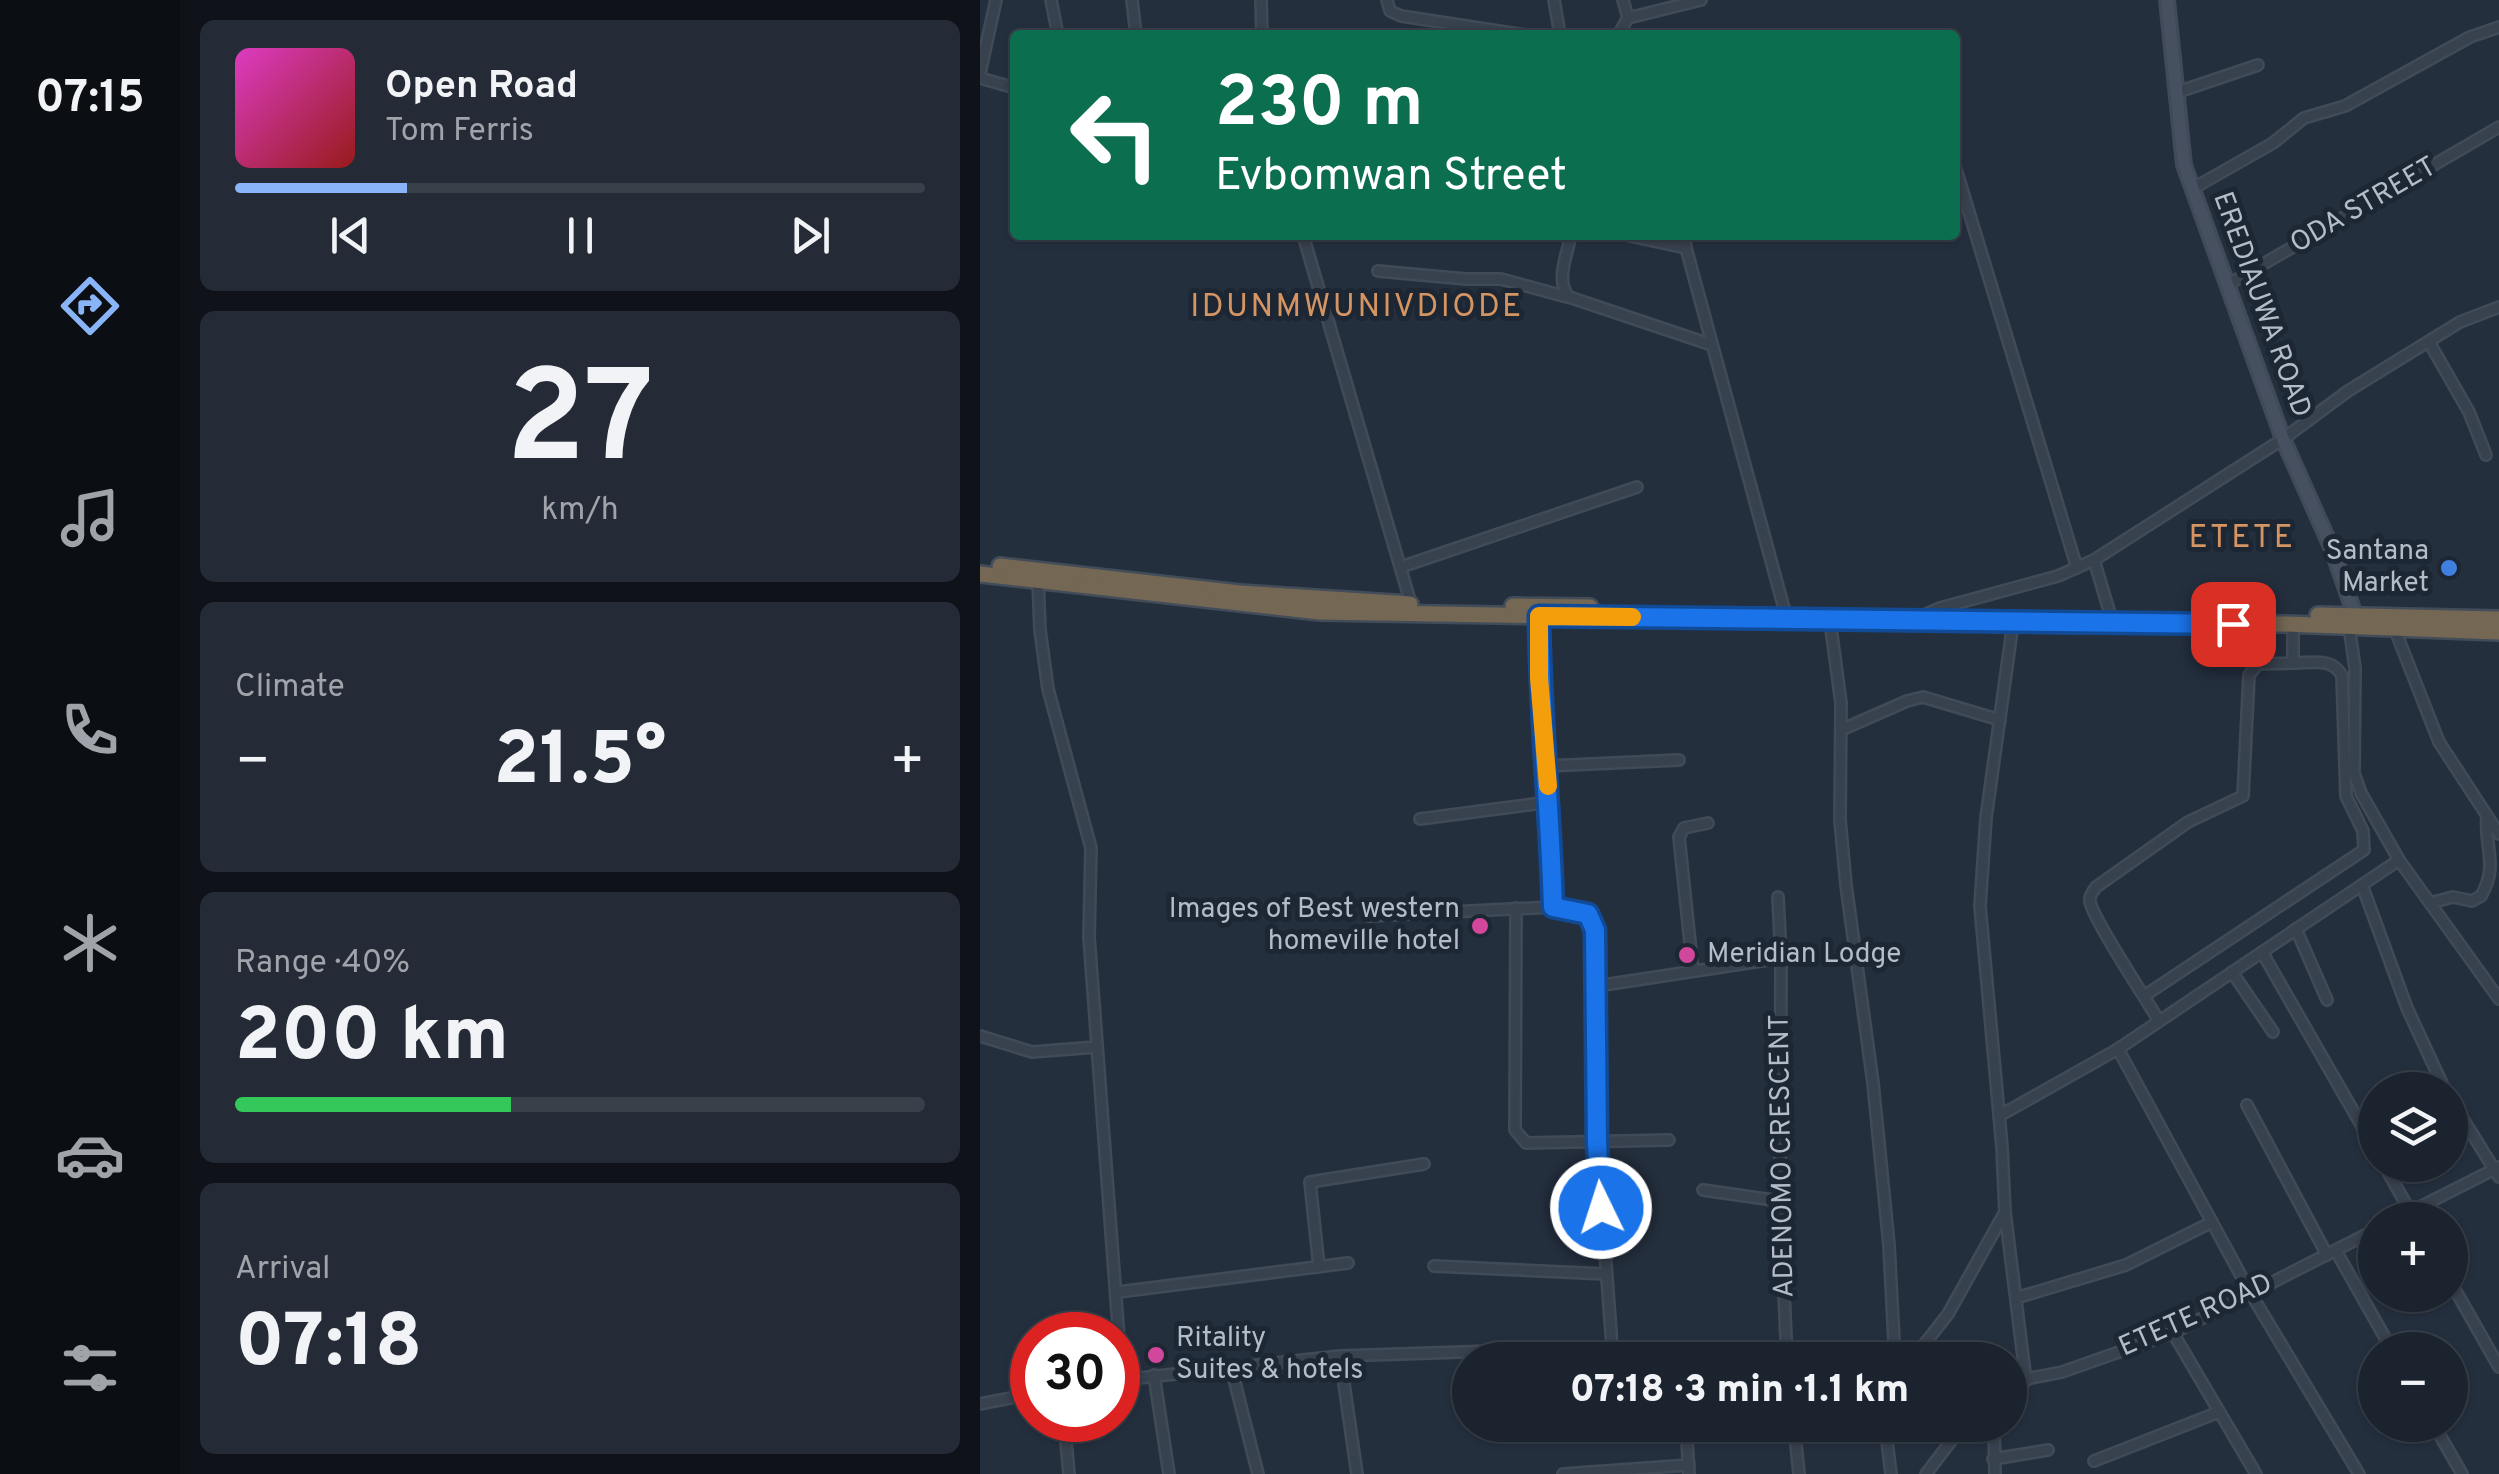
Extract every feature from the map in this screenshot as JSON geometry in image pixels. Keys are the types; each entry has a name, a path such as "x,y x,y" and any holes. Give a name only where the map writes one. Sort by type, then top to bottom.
{"highway":[{"path":"980,564 1320,612 2013,623 2352,621 2396,630 2499,632"},
{"path":"980,574 1182,593 1411,604 2352,621 2499,619"}],"street":[{"path":"996,0 980,75 1010,86"},
{"path":"1051,0 1057,30"},
{"path":"1132,0 1135,30"},
{"path":"1261,0 1262,30"},
{"path":"1387,0 1390,11 1401,16 1493,30"},
{"path":"1554,0 1559,30"},
{"path":"1623,0 1628,18"},
{"path":"1621,30 1628,18 1701,0"},
{"name":"EREDIAUWA ROAD","path":"2167,0 2184,165 2283,440 2332,549 2352,621"},
{"path":"2192,189 2274,144 2304,118 2346,106 2470,37 2499,27"},
{"path":"2175,93 2258,65"},
{"name":"ODA STREET","path":"2230,284 2499,127"},
{"path":"1960,182 2077,568"},
{"path":"1304,240 1411,604"},
{"path":"1569,298 1563,291 1562,280 1570,240"},
{"path":"1648,240 1686,248"},
{"path":"1685,240 1785,612"},
{"path":"1378,271 1501,278 1712,345"},
{"path":"1924,615 2094,560 2283,440 2348,391 2460,322 2499,307"},
{"path":"2428,342 2469,412 2486,456"},
{"path":"1401,567 1638,487"},
{"path":"2094,560 2111,617"},
{"path":"1038,580 1048,689 1091,848 1089,937 1118,1312"},
{"path":"1539,616 1553,907"},
{"path":"1830,621 1840,688 1840,820 1889,1245 1894,1342"},
{"path":"2352,621 2356,668 2354,773 2360,792 2399,860 2499,998"},
{"path":"2013,623 1986,818 1980,906 2005,1212 2021,1342"},
{"path":"2293,624 2294,663"},
{"path":"2396,630 2440,742 2499,834"},
{"path":"2144,996 2364,850 2362,832 2346,796 2342,676 2329,662 2258,664 2249,675 2243,796 2188,822 2090,895 2098,920 2144,996 2160,1021"},
{"path":"1841,730 1923,697 2000,720"},
{"path":"1547,766 1679,760"},
{"path":"1420,819 1550,802"},
{"path":"2430,903 2453,897 2477,900 2486,889 2496,860 2486,834 2487,815"},
{"path":"1693,971 1679,837 1684,828 1708,823"},
{"path":"1999,1116 2118,1050 2399,860"},
{"path":"2362,885 2407,1008 2437,1072"},
{"name":"ADENOMO CRESCENT","path":"1778,897 1780,1201 1786,1342"},
{"path":"1368,916 1553,907 1588,914 1595,930 1597,1143 1612,1342"},
{"path":"1516,908 1515,1130 1526,1143 1668,1140"},
{"path":"2296,929 2327,1000"},
{"path":"2262,952 2358,1120"},
{"path":"1597,986 1781,958"},
{"path":"2232,972 2273,1032"},
{"path":"980,1036 1032,1052 1096,1047"},
{"path":"2118,1050 2251,1294 2360,1474"},
{"path":"2247,1106 2381,1332"},
{"path":"2439,1202 2498,1171 2468,1125"},
{"path":"1319,1267 1310,1182 1424,1164"},
{"path":"1703,1190 1780,1201"},
{"path":"1926,1342 1948,1314 2005,1212"},
{"path":"2016,1298 2126,1265 2212,1222"},
{"name":"ETETE ROAD","path":"2027,1382 2173,1333 2358,1239"},
{"path":"1118,1292 1348,1263"},
{"path":"1434,1266 1606,1274"},
{"path":"2468,1312 2499,1367"},
{"path":"2173,1333 2256,1474"},
{"path":"1140,1377 1340,1356 1452,1352"},
{"path":"1340,1356 1357,1474"},
{"path":"1231,1366 1258,1474"},
{"path":"1154,1375 1169,1474"},
{"path":"980,1404 1010,1398"},
{"path":"2094,1461 2219,1412"},
{"path":"1066,1442 1069,1474"},
{"path":"1564,1474 1689,1469 1687,1442"},
{"path":"1796,1442 1799,1474"},
{"path":"1888,1442 1891,1474"},
{"path":"1926,1474 1950,1442"},
{"path":"1994,1442 1996,1474"},
{"path":"2444,1442 2462,1474"},
{"path":"1993,1459 2048,1450"}],"slow traffic":[{"path":"1548,786 1539,678 1539,616 1632,617"}],"place":[{"name":"Santana Market","path":"2449,568"},
{"name":"Images of Best western homeville hotel","path":"1480,926"},
{"name":"Meridian Lodge","path":"1687,955"},
{"name":"Ritality Suites & hotels","path":"1156,1355"}],"district":[{"name":"IDUNMWUNIVDIODE","path":"1357,308"},
{"name":"ETETE","path":"2242,539"}],"route":[{"path":"1601,1208 1595,930 1588,914 1553,907 1539,616 2233,624"}]}
